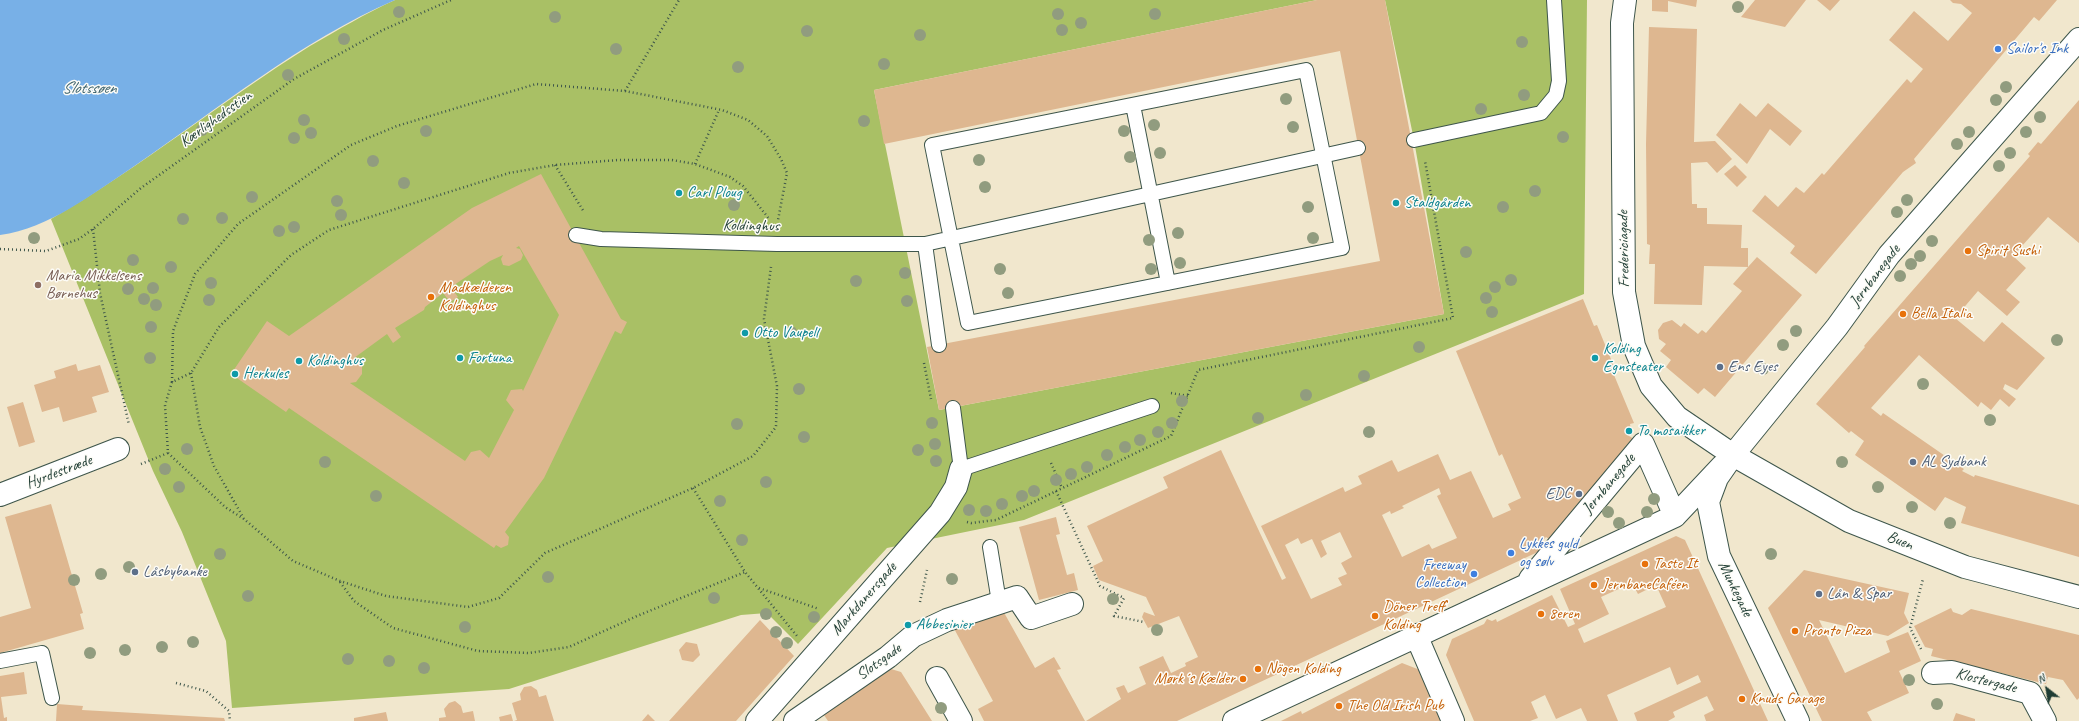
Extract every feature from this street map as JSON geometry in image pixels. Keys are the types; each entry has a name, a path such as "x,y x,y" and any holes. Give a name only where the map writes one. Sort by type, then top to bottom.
{"street":[{"name":"Fredericiagade","path":"1625,0 1622,23 1624,292 1634,346 1651,386 1677,417 1733,455"},
{"name":"Jernbanegade","path":"1234,721 1525,584 1675,516 1733,455 1837,327 1889,255 2079,39"},
{"name":"Jernbanegade","path":"1525,584 1643,444 1675,516"},
{"name":"Hyrdestræde","path":"0,495 118,449"},
{"name":"Buen","path":"1733,455 1849,521 1964,567 2079,598"},
{"name":"Munkegade","path":"1733,455 1717,478 1708,502 1719,556 1798,721"},
{"name":"Markdanersgade","path":"757,721 940,513 956,487 961,469"},
{"name":"Slotsgade","path":"795,721 888,657 913,636 947,620 1017,597 1031,618 1072,604"},
{"path":"1416,635 1453,721"},
{"name":"Klostergade","path":"1933,673 1952,672 2030,692 2045,721"},
{"path":"937,678 961,721"}],"lane":[{"path":"1417,139 1541,113 1556,95 1559,81 1554,0"},
{"path":"1306,70 1342,248 968,323 932,145 1133,105 1306,70"},
{"path":"1133,105 1168,282"},
{"name":"Koldinghus","path":"576,235 601,239 777,244 925,244 1358,148"},
{"path":"925,244 939,345"},
{"path":"952,408 961,469 1042,444 1152,406"},
{"path":"990,547 999,602"},
{"path":"0,661 42,653 52,698"}],"path":[{"name":"Kærlighedsstien","path":"0,249 46,251 73,242 94,229 142,188 294,79 383,30 451,0"},
{"path":"625,91 679,0"},
{"path":"172,382 191,372 219,327 291,255 329,230 509,173 555,165 647,159 695,164 730,177 743,186 775,227 777,244 769,273 764,319 777,386 776,427 753,456 693,488 546,553 499,598 468,607 386,596 340,582 293,562 244,519 225,507 168,453 165,405 172,382 173,331 195,274 238,224 351,145 397,126 536,84 625,91 719,110 748,120 767,136 781,159 787,173 778,221"},
{"path":"695,164 719,110"},
{"path":"940,513 972,523 996,520 1171,436 1198,370 1454,318 1417,139"},
{"path":"555,165 601,239"},
{"path":"94,229 100,293 130,428 118,449"},
{"path":"923,359 934,411 956,428"},
{"path":"191,372 200,428 214,466 244,519"},
{"path":"1042,444 1062,488"},
{"path":"136,466 168,453"},
{"path":"693,488 745,572 813,656"},
{"path":"1056,491 1100,586 1124,598 1114,616 1144,622"},
{"path":"1910,628 1930,553"},
{"path":"913,636 928,567"},
{"path":"340,582 354,601 394,628 478,651 529,653 569,647 637,616 745,572"},
{"path":"758,588 847,619"},
{"path":"176,683 206,691 229,711 230,721"}],"green space":[{"path":"395,0 1317,0 874,90 939,410 1444,314 1414,140 1385,0 1587,0 1584,294 1024,520 887,548 798,644 767,613 741,615 509,689 232,708 226,641 182,532 153,471 51,219 117,178 277,67 310,46"}],"water":[{"name":"Slotssøen","path":"0,0 395,0 326,35 260,77 86,199 53,218 18,231 0,235"}],"building":[{"name":"Staldgården","path":"1317,0 1385,0 1444,314 939,410 927,347 1380,261 1340,51 884,144 874,90"},
{"path":"1652,0 1697,0 1696,7 1668,1 1668,12 1652,11"},
{"path":"1755,0 1806,0 1785,27 1741,17"},
{"path":"1817,0 1840,0 1830,11"},
{"path":"1950,0 2057,0 2039,21 2034,17 1914,159 1916,163 1903,172 1816,274 1790,253 1795,246 1752,211 1765,195 1778,207 1796,187 1804,193 1822,173 1824,175 1907,79 1911,83 1923,69 1889,40 1914,11 1948,41 1972,13 1961,4 1953,3"},
{"path":"1649,27 1697,29 1694,142 1715,141 1732,159 1717,173 1707,162 1691,163 1692,204 1697,204 1697,208 1707,208 1707,224 1742,225 1741,248 1748,248 1748,267 1704,266 1702,305 1654,304 1655,264 1649,264 1650,245 1647,244 1646,144"},
{"path":"2079,100 2079,243 2048,217 2013,256 2026,268 2006,290 2020,302 2007,316 1978,291 1955,318 1984,342 2002,322 2045,358 2017,390 2005,384 2003,389 2016,399 2009,407 2000,399 1991,410 1981,402 1978,407 1919,355 1871,408 1881,416 1883,413 1964,469 1962,471 1974,477 1975,475 2079,505 2079,557 1961,523 1966,507 1945,497 1935,511 1855,455 1864,441 1851,431 1849,433 1816,404 1865,347 1864,346 2030,156 2028,154 2038,142 2041,144"},
{"path":"1740,103 1756,117 1768,103 1802,131 1790,146 1770,129 1747,164 1716,135"},
{"path":"1735,165 1747,177 1737,187 1724,174"},
{"name":"Koldinghus","path":"541,174 621,319 627,322 621,334 615,331 544,478 505,532 509,537 508,545 501,548 496,545 494,548 289,408 286,412 231,374 267,321 289,336 472,208","holes":["519,246 559,315 523,391 522,389 511,390 506,400 514,410 489,458 480,450 471,452 465,461 350,383 356,382 362,374 362,364 354,358 387,334 393,343 401,337 395,328 424,310 425,307 443,293 450,302 458,297 451,287 490,261 503,255 501,259 503,265 509,266 521,260 523,255 520,249 516,248"]},
{"path":"1757,257 1802,295 1715,397 1704,388 1698,394 1666,367 1671,360 1660,351 1666,344 1659,339 1658,330 1663,323 1672,320 1681,327 1684,323 1698,334 1702,330 1706,333 1742,291 1733,284"},
{"path":"1583,299 1594,326 1597,325 1617,374 1614,375 1634,423 1630,424 1631,430 1629,436 1634,439 1549,539 1546,537 1540,544 1542,550 1177,721 1086,721 1121,699 1116,688 1124,685 1128,693 1146,684 1139,667 1163,656 1171,673 1186,666 1185,663 1198,657 1179,616 1148,628 1142,617 1144,612 1155,616 1146,597 1099,580 1093,566 1103,561 1087,526 1168,488 1163,477 1221,450 1282,580 1286,578 1261,526 1343,487 1345,492 1362,484 1358,476 1392,460 1398,472 1438,454 1450,480 1471,471 1493,518 1511,510 1508,504 1521,498 1502,454 1499,456 1456,351","holes":["1439,488 1441,494 1437,496 1457,538 1432,549 1429,544 1402,557 1382,515 1390,511 1391,514 1404,508 1402,506","1340,532 1352,557 1341,563 1347,574 1338,578 1342,585 1311,599 1285,545 1298,538 1301,544 1312,539 1321,558 1327,554 1321,541"]},
{"path":"76,364 78,371 100,365 109,392 92,397 97,412 63,422 59,407 42,412 34,385 56,378 54,371"},
{"path":"23,402 35,442 19,447 7,407"},
{"path":"51,504 83,613 80,614 84,629 0,653 0,617 31,608 5,517"},
{"path":"1056,517 1060,534 1056,535 1067,575 1074,573 1078,590 1039,600 1019,527"},
{"path":"1676,536 1685,540 1768,721 1706,721 1704,715 1714,710 1707,696 1673,712 1675,717 1668,721 1637,721 1634,713 1701,682 1698,675 1677,685 1670,667 1607,695 1618,721 1587,721 1581,708 1556,719 1545,695 1531,702 1538,718 1530,721 1474,721 1446,655 1452,639 1484,624 1487,619 1492,621 1496,619 1497,622 1552,595 1568,627 1575,624 1560,589","holes":["1632,583 1638,594 1656,585 1666,607 1584,643 1578,629 1609,614 1601,597"]},
{"path":"1804,570 1909,593 1904,613 1909,623 1888,636 1819,620 1845,673 1890,652 1886,641 1908,632 1921,661 1899,671 1909,693 1867,712 1872,721 1822,721 1768,608"},
{"path":"1951,608 1953,612 1962,615 1971,609 2079,635 2079,698 2077,700 2063,680 2048,677 2046,684 1931,656 1933,649 1925,647 1914,626"},
{"path":"1002,609 1035,668 1054,657 1061,669 1057,670 1085,721 984,721 978,709 993,701 951,623"},
{"path":"760,620 794,656 736,721 669,721"},
{"path":"686,642 697,644 700,655 693,662 682,660 679,650"},
{"path":"1402,663 1420,670 1441,721 1281,721 1301,711 1302,714"},
{"path":"891,669 901,672 932,721 828,721 824,715"},
{"path":"24,672 27,694 1,697 4,718 7,717 7,721 0,721 0,676"},
{"path":"531,686 537,690 539,697 546,695 554,721 514,721 517,720 512,703 521,700 520,694 524,687"},
{"path":"455,701 461,706 463,713 473,711 475,721 439,721 439,718 446,717 444,709 449,703"},
{"path":"57,704 83,706 82,710 224,718 225,721 56,721"},
{"path":"386,712 388,721 354,721 354,718"},
{"path":"1956,713 1975,719 1975,721 1953,721"},
{"path":"511,714 513,721 500,721 499,717"},
{"path":"648,714 655,721 642,721"}],"place":[{"name":"Sailor's Ink","path":"1998,49"},
{"name":"Carl Ploug","path":"679,193"},
{"name":"Staldgården","path":"1396,203"},
{"name":"Spirit Sushi","path":"1968,251"},
{"name":"Maria Mikkelsens Børnehus","path":"38,285"},
{"name":"Madkælderen Koldinghus","path":"431,297"},
{"name":"Bella Italia","path":"1903,314"},
{"name":"Otto Vaupell","path":"745,333"},
{"name":"Fortuna","path":"460,358"},
{"name":"Kolding Egnsteater","path":"1595,358"},
{"name":"Koldinghus","path":"299,361"},
{"name":"Ens Eyes","path":"1720,367"},
{"name":"Herkules","path":"235,374"},
{"name":"To mosaikker","path":"1629,431"},
{"name":"AL Sydbank","path":"1913,462"},
{"name":"EDC","path":"1579,494"},
{"name":"Lykkes guld og sølv","path":"1511,553"},
{"name":"Taste It","path":"1645,564"},
{"name":"Låsbybanke","path":"135,572"},
{"name":"Freeway Collection","path":"1474,574"},
{"name":"JernbaneCaféen","path":"1594,585"},
{"name":"Lån & Spar","path":"1819,594"},
{"name":"8eren","path":"1541,614"},
{"name":"Döner Treff Kolding","path":"1375,616"},
{"name":"Abbesinier","path":"908,625"},
{"name":"Pronto Pizza","path":"1795,631"},
{"name":"Nögen Kolding","path":"1258,669"},
{"name":"Mørk´s Kælder","path":"1243,679"},
{"name":"Knuds Garage","path":"1742,699"},
{"name":"The Old Irish Pub","path":"1339,706"}]}
